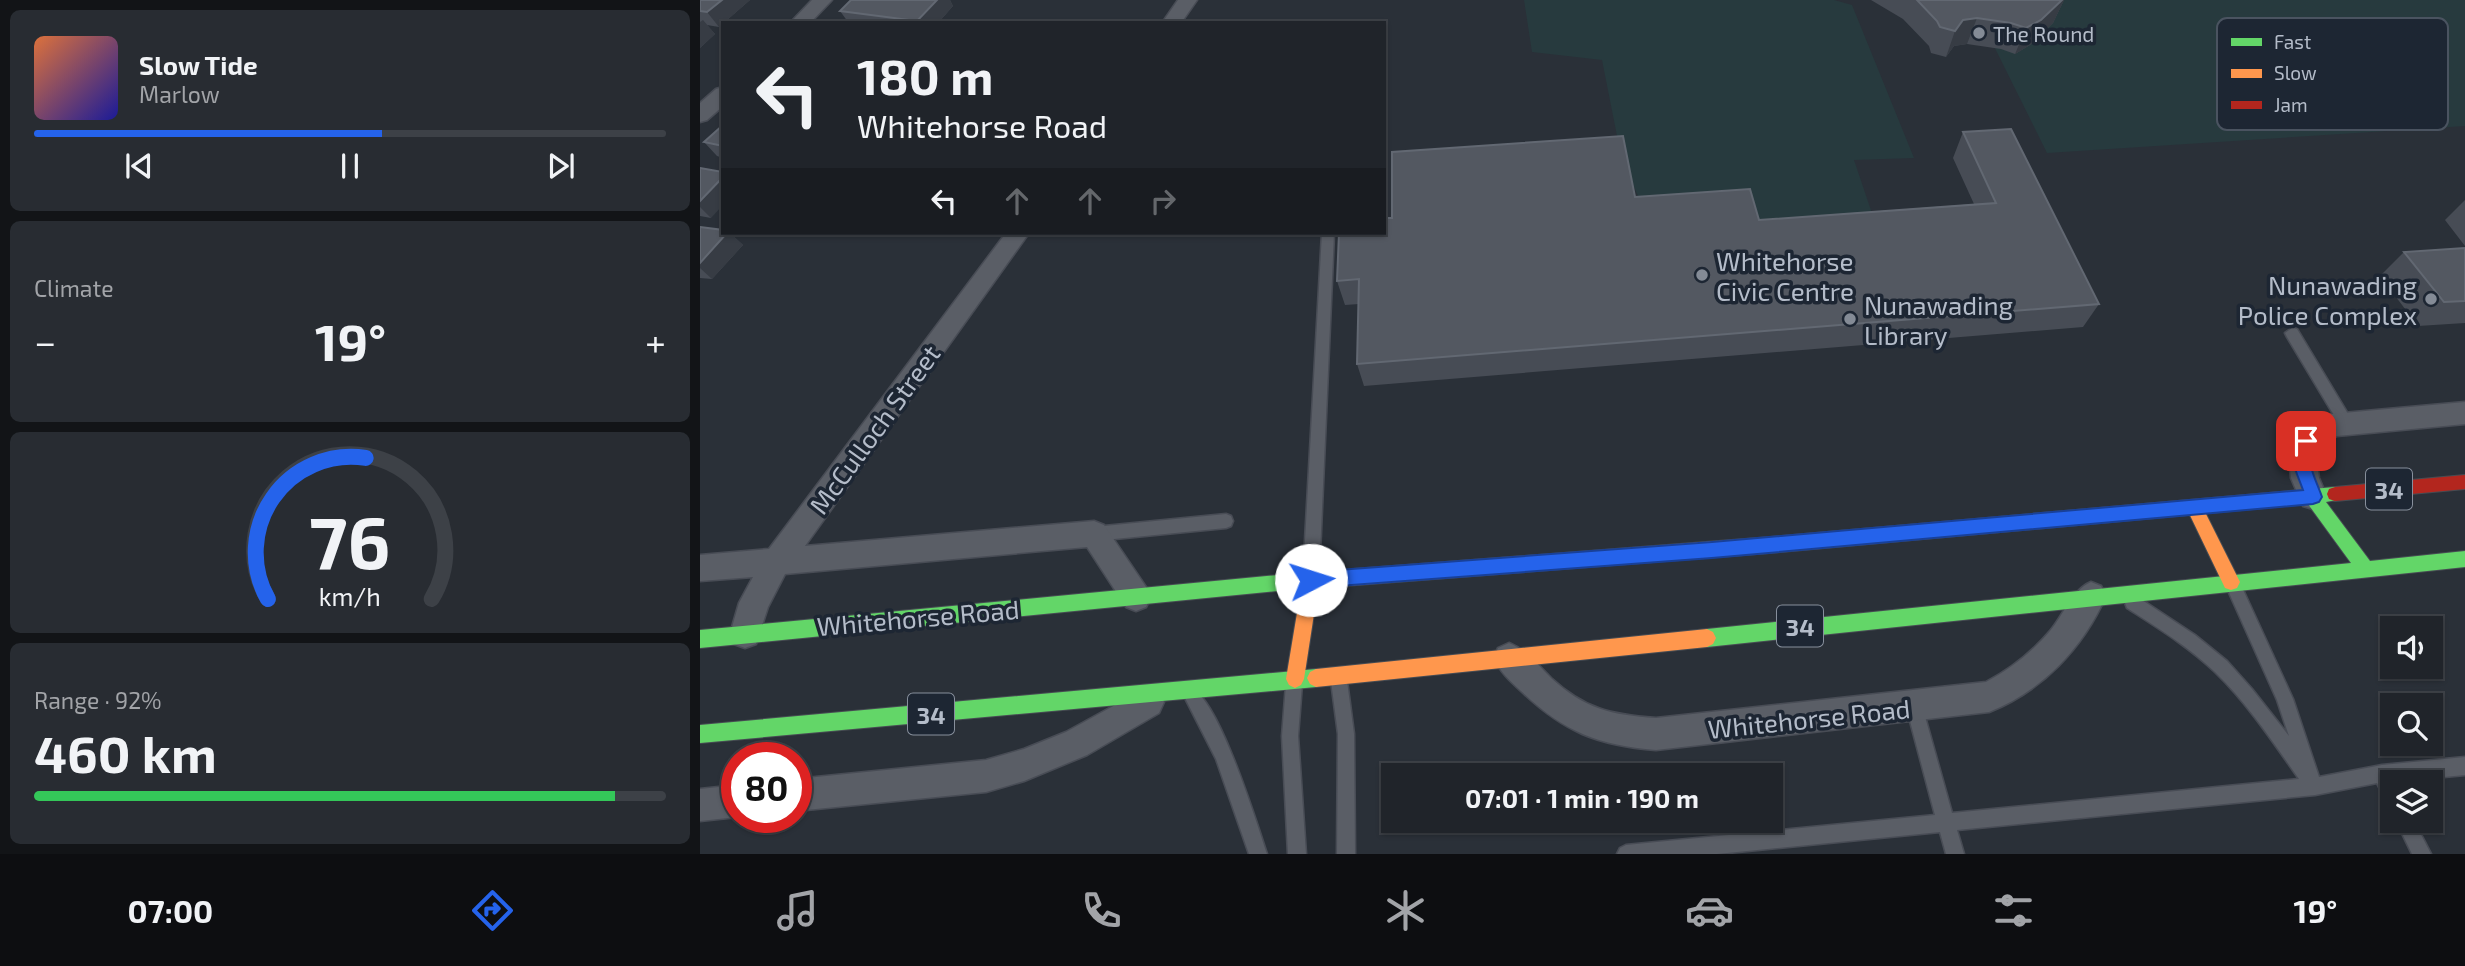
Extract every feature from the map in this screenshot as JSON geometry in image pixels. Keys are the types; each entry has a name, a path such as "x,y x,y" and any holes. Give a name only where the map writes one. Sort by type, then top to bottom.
{"highway":[{"name":"Whitehorse Road","path":"700,639 1311,580 1712,550 2465,482"},
{"path":"2313,497 2366,569"},
{"path":"2194,507 2231,582"},
{"name":"34","path":"700,734 1175,692 1295,680 1337,670 1508,658 2465,559"},
{"path":"1311,580 1321,616"},
{"path":"1295,680 1311,580"}],"street":[{"path":"801,21 823,0"},
{"path":"1172,21 1188,0"},
{"path":"700,115 721,96"},
{"name":"McCulloch Street","path":"745,634 754,604 777,561 1017,235"},
{"path":"2313,497 2305,478 2301,450 2306,441 2318,431 2346,423 2465,413"},
{"path":"700,568 1094,534 1136,597"},
{"name":"Whitehorse Road","path":"1508,658 1564,712 1592,726 1623,733 1656,734 1989,697 2016,684 2043,662 2104,595"},
{"path":"812,793 986,776 1024,765 1076,744 1175,692"},
{"path":"700,805 721,803"}],"lane":[{"path":"1311,580 1328,235"},
{"path":"2292,333 2346,423"},
{"path":"1094,534 1226,521"},
{"path":"2231,582 2284,699 2315,786"},
{"path":"2104,595 2192,643 2221,667 2253,702 2315,786"},
{"path":"1337,670 1346,746 1346,854"},
{"path":"1295,680 1290,736 1297,854"},
{"path":"1175,692 1220,742 1258,854"},
{"path":"1914,706 1955,854"},
{"path":"2424,770 2465,766"},
{"path":"1626,854 2315,786 2380,774"},
{"path":"2411,833 2421,854"}],"green space":[{"path":"1524,0 1834,0 1852,5 1914,158 1854,160 1880,237 1665,254 1622,161 1602,60 1532,52"},
{"path":"1971,0 2465,0 2465,126 2448,127 2448,18 2217,18 2217,130 2403,130 2047,153"}],"building":[{"path":"700,0 722,0 707,12 700,11"},
{"path":"851,0 937,0 917,21 840,11"},
{"path":"1917,0 2062,0 2041,20 2026,28 1977,18 1963,20 1955,31 1940,27"},
{"path":"721,127 721,146 704,142"},
{"name":"Whitehorse Civic Centre","path":"2011,129 2099,304 1357,364 1359,279 1337,281 1339,235 1386,235 1386,218 1392,218 1392,152 1623,136 1635,197 1750,189 1759,220 1996,203 1963,132"},
{"path":"700,168 721,172 721,179 700,201"},
{"path":"700,227 721,230 721,235 725,235 700,263"},
{"path":"2465,248 2465,301 2444,302 2404,252"}],"traffic: fast":[{"path":"1770,545 2335,494"},
{"path":"2313,497 2366,569"},
{"path":"1707,638 2465,559"},
{"path":"700,639 1288,582"},
{"path":"700,734 1316,678"}],"traffic: slow":[{"path":"2194,507 2231,582"},
{"path":"1288,582 1770,545"},
{"path":"1295,679 1311,580"},
{"path":"1316,678 1707,638"}],"traffic: jam":[{"path":"2335,494 2465,482"}],"place":[{"name":"The Round","path":"1979,33"},
{"name":"Whitehorse Civic Centre","path":"1702,275"},
{"name":"Nunawading Police Complex","path":"2431,299"},
{"name":"Nunawading Library","path":"1850,319"}],"route":[{"path":"1311,580 1712,550 2313,497 2301,462 2301,450 2306,441"}]}
